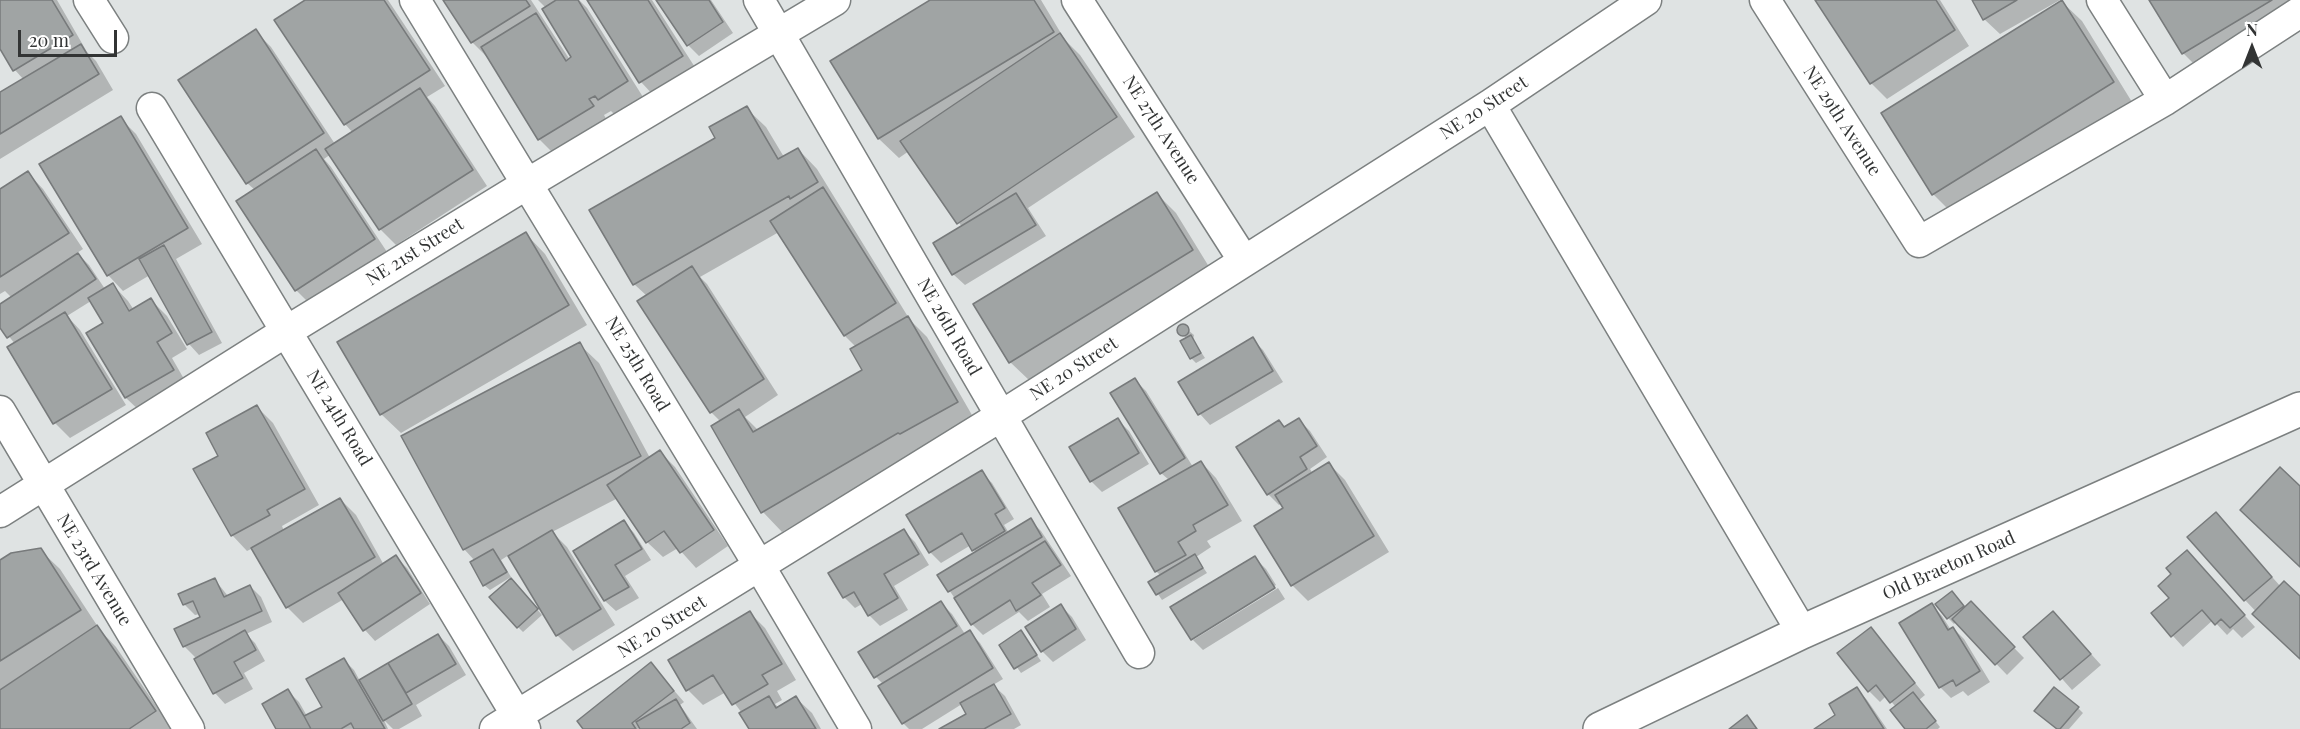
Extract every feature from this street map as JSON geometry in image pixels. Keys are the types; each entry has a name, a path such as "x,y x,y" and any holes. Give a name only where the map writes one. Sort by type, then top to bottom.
{"street":[{"path":"89,0 113,38"},
{"name":"NE 25th Road","path":"415,0 760,567 855,729"},
{"name":"NE 26th Road","path":"759,0 1140,653"},
{"name":"NE 21st Street","path":"0,512 527,183 836,0"},
{"name":"NE 27th Avenue","path":"1077,0 1244,261"},
{"name":"NE 20 Street","path":"512,725 1490,105 1646,0"},
{"name":"NE 29th Avenue","path":"1765,0 1919,242 2165,100"},
{"path":"2103,0 2165,100 2300,12"},
{"path":"1490,105 1802,632"},
{"name":"NE 24th Road","path":"152,108 287,331 512,725"},
{"name":"Old Braeton Road","path":"1600,729 1802,632 2300,409"},
{"name":"NE 23rd Avenue","path":"0,411 189,729"}],"building":[{"path":"0,0 52,0 73,35 13,71 0,49"},
{"path":"305,0 384,0 430,70 344,125 274,20"},
{"path":"443,0 526,0 530,6 471,43"},
{"path":"556,0 578,0 628,81 598,100 595,96 589,99 594,106 538,140 481,47 536,13 566,61 571,57 542,9"},
{"path":"587,0 648,0 683,56 639,83"},
{"path":"656,0 709,0 723,22 687,46"},
{"path":"930,0 1034,0 1054,32 878,139 830,61"},
{"path":"1815,0 1936,0 1955,30 1870,84"},
{"path":"1972,0 2017,0 1983,20"},
{"path":"2062,0 2114,82 1932,195 1881,113"},
{"path":"2149,0 2272,0 2182,54"},
{"path":"256,29 324,133 246,184 178,80"},
{"path":"1060,33 1117,117 957,224 900,141"},
{"path":"81,44 99,74 0,134 0,92"},
{"path":"420,88 473,170 379,230 325,149"},
{"path":"747,106 778,159 798,148 818,182 790,199 789,196 633,285 589,210 715,138 709,127"},
{"path":"121,116 188,228 107,276 39,164"},
{"path":"316,149 375,239 295,291 236,201"},
{"path":"28,171 69,233 0,277 0,189"},
{"path":"823,187 896,303 844,336 770,221"},
{"path":"1157,192 1193,250 1009,363 973,304"},
{"path":"1016,193 1036,225 952,275 933,243"},
{"path":"526,232 569,305 380,415 337,342"},
{"path":"164,245 212,332 187,345 139,259"},
{"path":"78,253 96,279 7,338 0,328 0,304"},
{"path":"692,266 764,379 710,413 637,301"},
{"path":"113,283 129,311 151,298 172,333 157,342 174,370 125,398 86,333 103,323 88,298"},
{"path":"65,312 112,389 53,424 7,347"},
{"path":"908,316 958,402 900,434 898,433 761,513 711,426 739,409 753,432 862,370 850,349"},
{"path":"1185,324 1188,325 1188,335 1181,336 1178,335 1177,328 1178,325"},
{"path":"1191,335 1201,353 1190,359 1180,341"},
{"path":"1253,337 1273,371 1198,415 1178,382"},
{"path":"580,342 641,456 463,550 401,436"},
{"path":"1135,378 1185,458 1160,474 1110,393"},
{"path":"257,405 305,489 267,510 270,515 231,536 193,469 218,456 206,433"},
{"path":"1118,418 1139,453 1090,482 1069,447"},
{"path":"1299,418 1317,446 1300,457 1307,469 1267,495 1236,447 1279,420 1284,427"},
{"path":"660,450 714,530 680,553 664,531 646,543 607,485"},
{"path":"1201,461 1228,505 1193,525 1196,531 1178,542 1186,555 1155,572 1118,508"},
{"path":"1329,462 1374,536 1291,586 1254,526 1283,508 1275,495"},
{"path":"2280,467 2300,486 2300,567 2240,510"},
{"path":"982,470 1005,508 995,514 1005,531 972,551 962,533 929,553 906,515"},
{"path":"340,498 375,557 286,608 251,548"},
{"path":"2216,512 2272,577 2244,601 2187,537"},
{"path":"1031,518 1042,537 948,592 937,575"},
{"path":"624,520 642,549 615,565 629,587 604,601 573,551"},
{"path":"904,529 919,554 884,574 898,598 868,616 854,592 843,598 828,573"},
{"path":"552,530 601,609 556,636 508,556"},
{"path":"1045,541 1061,565 1032,583 1041,595 1016,611 1010,600 971,625 954,598"},
{"path":"41,548 81,610 0,661 0,560 11,553"},
{"path":"493,549 507,572 483,586 470,562"},
{"path":"2187,550 2245,615 2230,628 2221,619 2215,625 2202,610 2171,637 2151,613 2169,598 2158,586 2171,574 2166,568"},
{"path":"1195,554 1203,568 1156,595 1148,582"},
{"path":"396,555 421,593 363,631 338,593"},
{"path":"1255,556 1275,588 1191,640 1170,607"},
{"path":"215,578 224,597 250,585 262,611 183,647 174,629 200,617 193,601 183,605 178,594"},
{"path":"511,578 538,609 517,628 489,597"},
{"path":"2284,581 2300,596 2300,659 2252,614"},
{"path":"1952,591 1964,606 1947,619 1935,604"},
{"path":"941,601 957,626 874,678 858,652"},
{"path":"1971,601 2015,647 1995,665 1952,619"},
{"path":"1932,603 1948,630 1953,627 1980,671 1956,686 1953,680 1939,688 1899,623"},
{"path":"1061,604 1076,629 1041,652 1025,627"},
{"path":"750,611 782,664 762,675 768,684 732,705 713,675 686,691 668,660"},
{"path":"2053,611 2091,654 2060,680 2023,637"},
{"path":"97,625 156,711 129,729 0,729 0,690"},
{"path":"1871,627 1915,683 1890,703 1876,685 1868,692 1837,653"},
{"path":"245,630 256,650 234,662 243,678 213,694 194,659"},
{"path":"970,630 993,668 902,724 878,686"},
{"path":"1021,630 1037,655 1014,669 999,645"},
{"path":"438,634 456,664 406,693 388,663"},
{"path":"344,658 385,729 354,729 351,723 341,729 311,729 304,716 322,707 306,679"},
{"path":"651,662 674,691 632,723 636,729 583,729 577,721"},
{"path":"388,663 412,704 383,721 359,680"},
{"path":"994,684 1011,714 984,729 939,729 966,714 960,703"},
{"path":"1857,687 1884,729 1814,729 1835,715 1829,704"},
{"path":"2054,687 2079,707 2060,729 2034,711"},
{"path":"288,689 311,729 276,729 262,704"},
{"path":"1913,692 1936,721 1926,729 1905,729 1890,710"},
{"path":"769,696 776,708 796,696 816,729 749,729 739,713"},
{"path":"676,699 690,723 681,729 640,729 636,722"},
{"path":"1747,715 1757,729 1729,729"}]}
